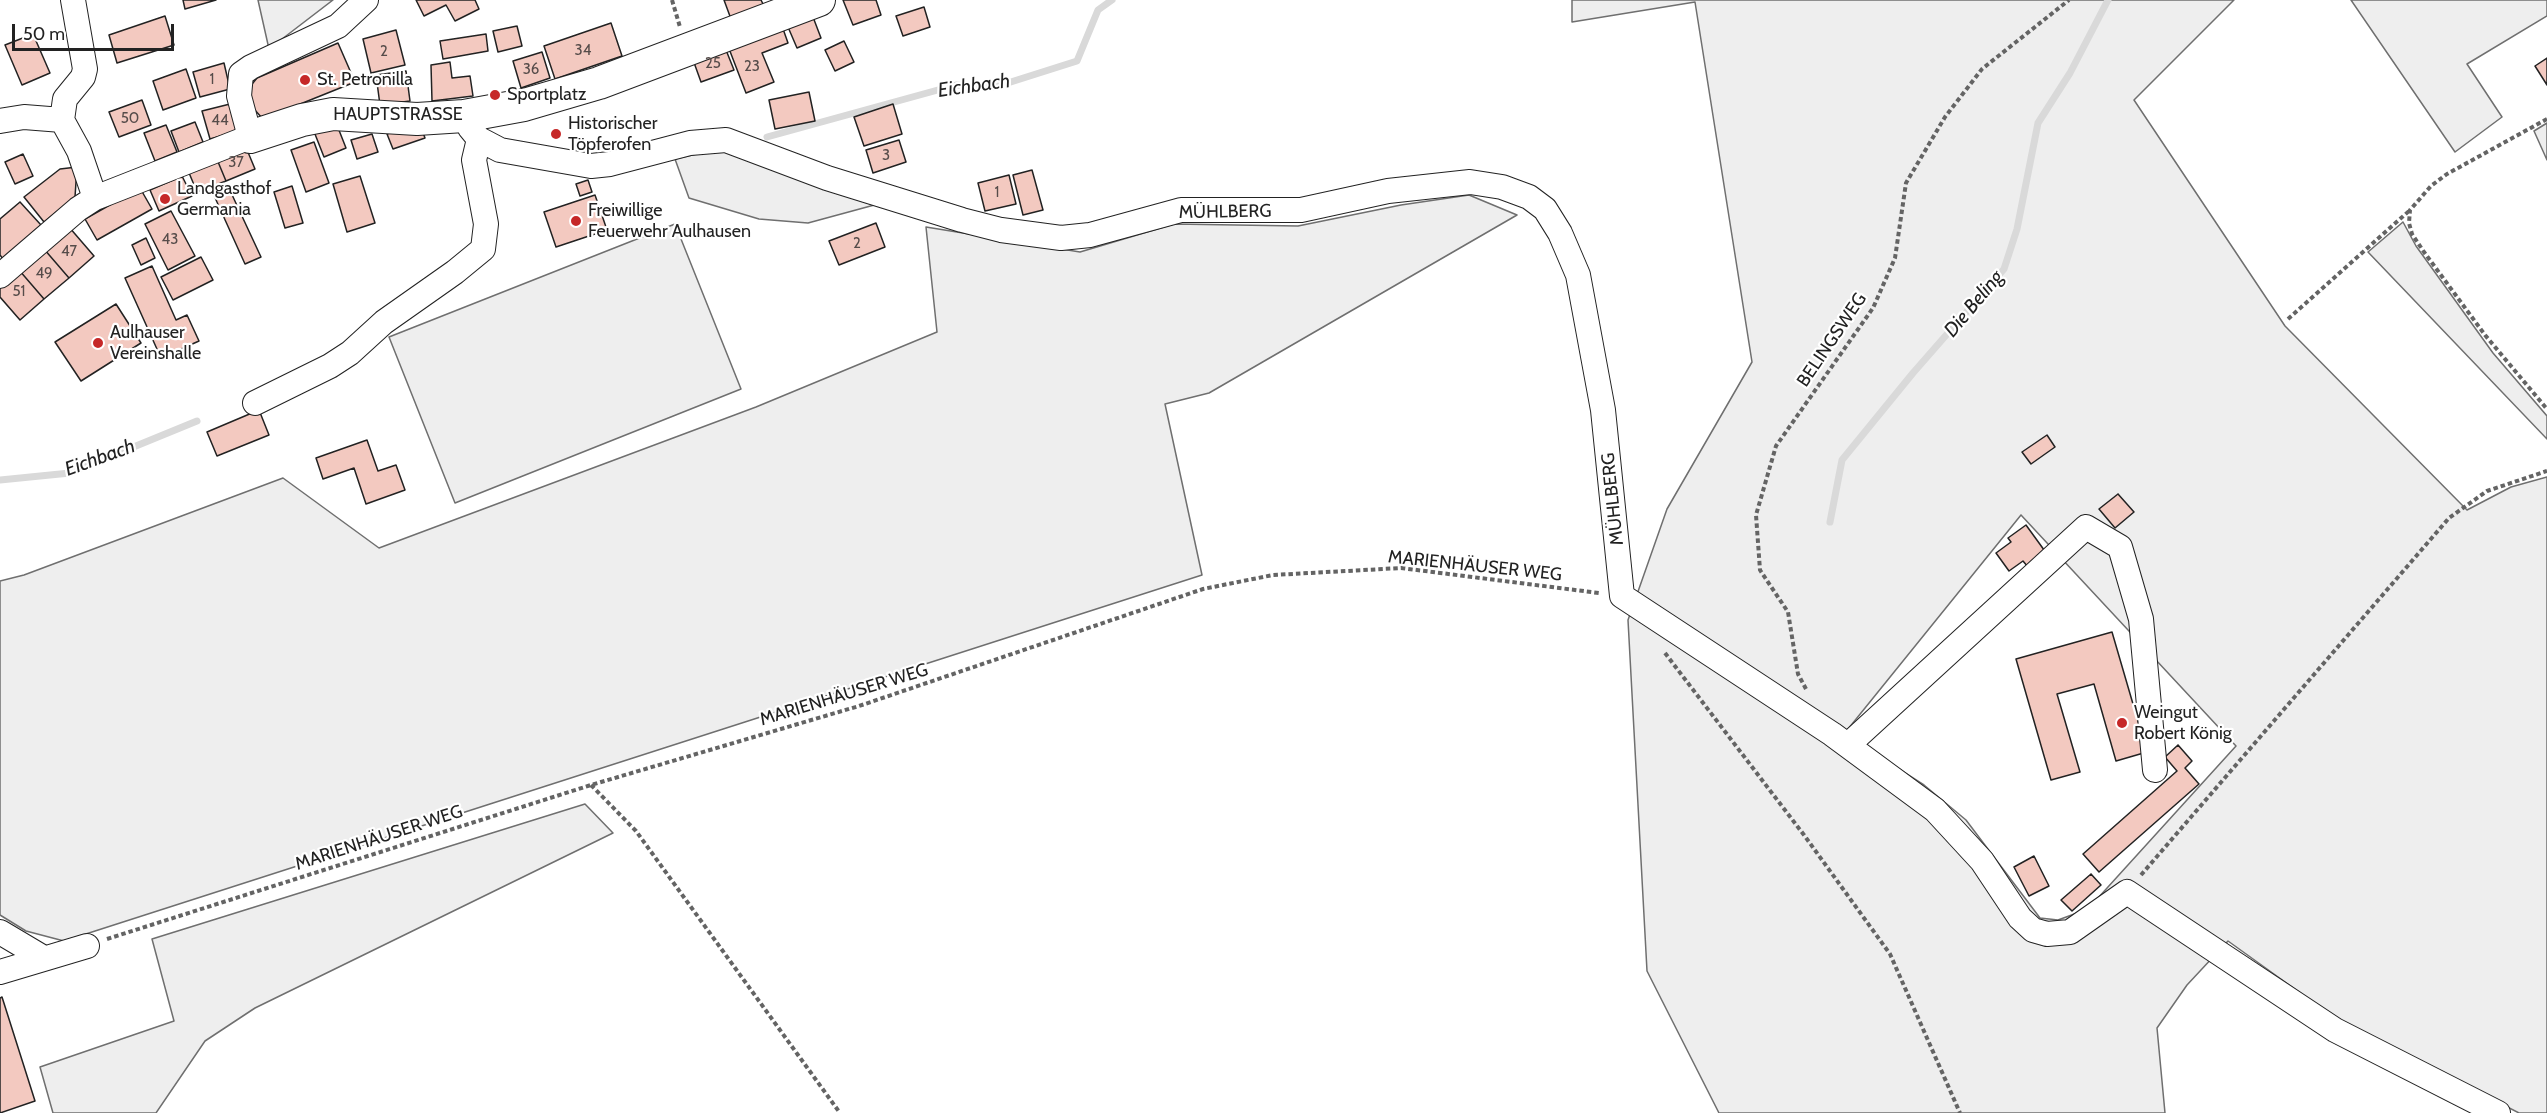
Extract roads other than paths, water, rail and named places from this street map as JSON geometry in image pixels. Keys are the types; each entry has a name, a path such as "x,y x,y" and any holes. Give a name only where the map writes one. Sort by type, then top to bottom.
{"main road":[{"name":"HAUPTSTRASSE","path":"250,137 302,120 333,114 417,119 472,128 524,105 599,84 819,0"}],"street":[{"path":"73,0 85,69 83,77 65,99 62,120 79,152 94,198"},
{"path":"250,137 239,96 241,74 251,67 338,27 366,0"},
{"path":"0,120 24,117 62,120"},
{"path":"255,403 350,353 384,322 456,272 483,249 486,224 474,160 472,128"},
{"name":"MÜHLBERG","path":"472,128 500,150 591,166 610,164 690,143 726,140 827,178 962,220 1001,230 1061,238 1090,235 1180,210 1301,210 1388,191 1470,182 1502,187 1529,197 1545,209 1560,233 1578,275 1603,410 1622,596 1755,681 1848,745"},
{"name":"HAUPTSTRASSE","path":"0,276 78,208 94,198 250,137"},
{"path":"2155,770 2141,619 2120,547 2086,527 1848,745 1935,810 1982,861 2020,918 2033,930 2047,934 2070,932 2127,892 2335,1030 2498,1113"},
{"path":"0,932 42,957"},
{"path":"0,972 42,957 87,945"}],"waterway":[{"name":"Eichbach","path":"767,137 956,85 995,87 1077,61 1098,10 1112,0"},
{"name":"Die Beling","path":"1830,522 1842,460 1913,373 2004,269 2017,229 2038,123 2070,73 2108,0"},
{"name":"Eichbach","path":"0,480 70,473 197,421"}],"place":[{"name":"St. Petronilla","path":"305,80"},
{"name":"Sportplatz","path":"495,95"},
{"name":"Historischer Töpferofen","path":"556,134"},
{"name":"Landgasthof Germania","path":"165,199"},
{"name":"Freiwillige Feuerwehr Aulhausen","path":"576,221"},
{"name":"Aulhauser Vereinshalle","path":"98,343"},
{"name":"Weingut Robert König","path":"2122,723"}]}
